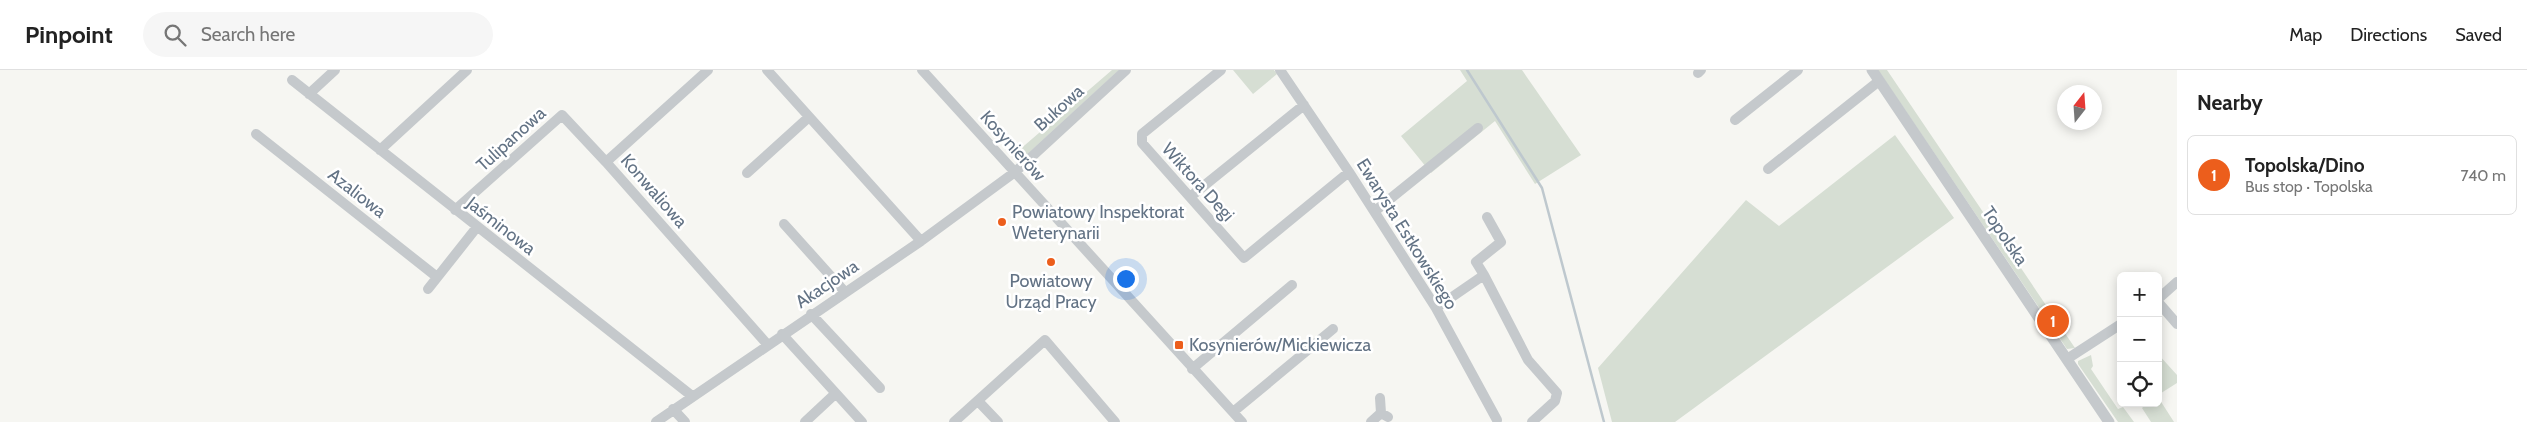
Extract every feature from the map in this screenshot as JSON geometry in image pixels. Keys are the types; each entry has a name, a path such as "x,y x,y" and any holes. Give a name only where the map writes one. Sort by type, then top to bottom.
{"street":[{"path":"309,94 335,70"},
{"path":"380,150 467,70"},
{"name":"Konwaliowa","path":"708,70 606,162 767,344"},
{"path":"766,70 921,240"},
{"name":"Kosynierów","path":"922,70 1242,422"},
{"name":"Bukowa","path":"1014,172 1126,70"},
{"name":"Wiktora Degi","path":"1221,70 1142,134 1142,143 1244,258 1349,172"},
{"name":"Ewarysta Estkowskiego","path":"1280,70 1349,172 1436,308 1498,421"},
{"path":"1735,120 1798,70"},
{"name":"Topolska","path":"1872,70 2109,422"},
{"name":"Jaśminowa","path":"292,80 692,396"},
{"path":"1768,169 1879,81"},
{"path":"1190,197 1304,105"},
{"name":"Tulipanowa","path":"455,210 562,115 606,162"},
{"path":"747,173 809,117"},
{"path":"1374,211 1478,128"},
{"name":"Azaliowa","path":"256,134 437,277"},
{"name":"Akacjowa","path":"656,422 921,240 1014,172"},
{"path":"1487,217 1501,242 1476,262 1528,360 1557,392 1555,401 1532,422"},
{"path":"784,224 845,292"},
{"path":"428,289 477,227"},
{"path":"1436,308 1484,276"},
{"path":"2162,297 2177,282"},
{"path":"1192,369 1292,285"},
{"path":"2162,306 2177,324"},
{"path":"811,314 880,388"},
{"path":"2067,359 2117,327"},
{"path":"1233,412 1333,329"},
{"path":"782,334 862,422"},
{"path":"954,422 1045,340 1115,422"},
{"path":"804,422 835,394"},
{"path":"1371,422 1384,415 1380,398"},
{"path":"978,400 998,422"},
{"path":"673,409 685,422"}],"shaded area":[{"path":"1112,70 1119,70 1022,159 1011,157"},
{"path":"1233,70 1274,70 1277,74 1253,94"},
{"path":"1460,70 1522,70 1581,155 1535,184 1495,121 1431,173 1401,136 1467,81"},
{"path":"1878,70 1887,70 2075,348 2067,349"},
{"path":"1895,135 1954,218 1675,422 1612,422 1598,368 1746,200 1779,226"},
{"path":"2091,355 2093,366 2091,369 2118,409 2123,407 2134,422 2118,422 2078,364 2078,361"},
{"path":"2162,358 2177,375 2177,383 2162,392"},
{"path":"2162,403 2174,422 2151,422 2142,408 2162,407"}],"waterway":[{"path":"1467,70 1542,188 1604,422"}],"place":[{"name":"Powiatowy Inspektorat Weterynarii","path":"1002,222"},
{"name":"Powiatowy Urząd Pracy","path":"1051,262"},
{"name":"Topolska/Dino","path":"2053,321"},
{"name":"Kosynierów/Mickiewicza","path":"1179,345"}]}
